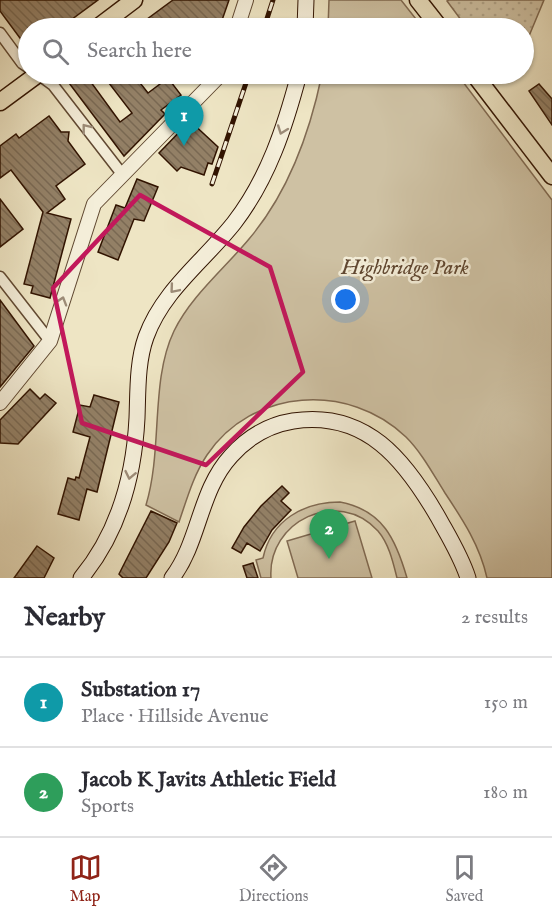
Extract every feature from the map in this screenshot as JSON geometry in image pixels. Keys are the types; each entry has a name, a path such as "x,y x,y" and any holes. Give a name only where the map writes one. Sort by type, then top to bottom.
{"main road":[{"path":"305,18 306,0"},
{"path":"418,0 432,18"},
{"path":"108,18 126,2"},
{"path":"0,102 24,84"},
{"path":"81,578 99,554 115,524 131,476 140,366 145,339 157,311 233,223 258,188 290,110 296,84"},
{"path":"482,84 552,176"},
{"path":"172,578 194,536 210,484 230,457 242,444 267,429 284,423 316,419 370,434 388,449 428,499 453,543 468,578"}],"street":[{"path":"240,18 246,0"},
{"path":"0,33 18,58"},
{"path":"52,84 122,174"},
{"path":"0,403 50,341 86,221 94,204 210,84"},
{"path":"0,277 50,341"}],"highlighted area":[{"path":"140,195 270,267 303,372 206,465 82,423 53,288"}],"green space":[{"path":"329,0 401,0 415,18 328,18"},
{"path":"544,0 534,24 534,18 460,18 447,1"},
{"name":"Highbridge Park","path":"320,84 465,84 552,200 552,578 487,578 470,534 412,443 383,419 357,407 330,401 302,400 275,405 249,416 226,433 202,463 179,522 146,505 154,461 162,371 174,331 190,306 249,239 275,202 296,161"},
{"path":"340,502 367,512 386,529 398,551 407,578 397,578 388,547 378,531 362,518 344,512 326,512 308,517 293,526 280,540 273,558 271,578 261,578 256,560 263,558 273,533 281,524 291,516 314,505"},
{"path":"355,521 372,578 298,578 287,541"}],"building":[{"path":"0,0 98,0 74,18 18,18 18,35 0,11"},
{"path":"173,0 229,0 223,18 149,18"},
{"path":"70,84 92,84 120,122 132,113 110,84 141,84 148,93 160,84 173,84 181,95 161,110 165,114 124,156"},
{"path":"539,84 552,99 552,125 529,91"},
{"path":"49,116 61,132 69,132 68,141 85,164 56,186 65,199 47,213 71,219 50,298 31,293 33,286 24,284 43,212 11,170 0,178 0,146 16,134 19,138"},
{"path":"190,121 218,147 212,164 208,163 204,175 181,167 177,171 159,153"},
{"path":"137,179 158,187 144,221 134,219 118,260 98,252 116,205 125,208"},
{"path":"0,199 23,229 0,247"},
{"path":"0,300 34,346 0,387"},
{"path":"30,389 40,399 45,394 56,403 18,444 0,443 0,420"},
{"path":"94,395 119,402 97,492 87,489 79,520 58,514 68,478 75,480 76,477 79,478 90,437 73,432 80,405 90,407"},
{"path":"282,486 289,493 281,501 291,510 272,530 260,551 247,543 241,553 232,548 244,527 261,506"},
{"path":"151,511 177,523 169,542 146,578 123,578 119,574"},
{"path":"37,546 54,558 44,578 14,578"},
{"path":"253,563 258,578 247,578 243,566"}],"railway":[{"path":"267,18 273,0"},
{"path":"212,184 246,84"}],"place":[{"name":"Substation 17","path":"184,146"},
{"name":"Jacob K Javits Athletic Field","path":"329,559"}]}
